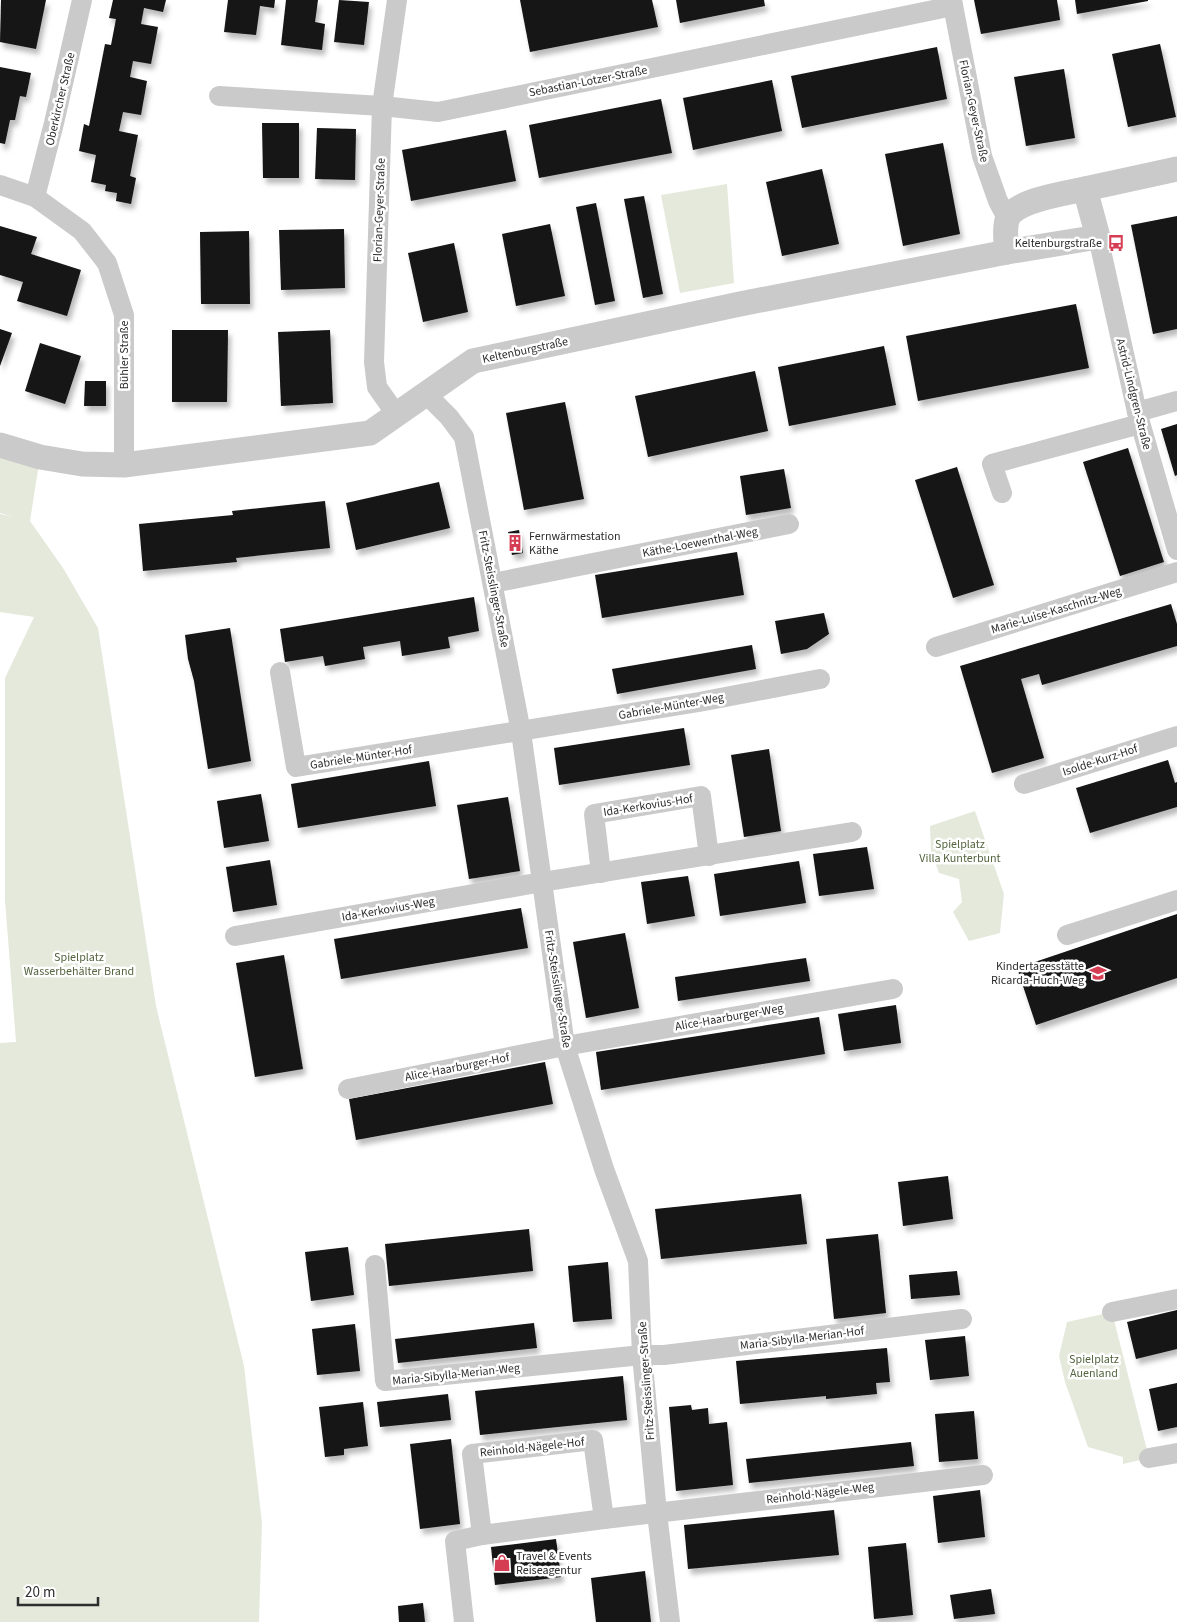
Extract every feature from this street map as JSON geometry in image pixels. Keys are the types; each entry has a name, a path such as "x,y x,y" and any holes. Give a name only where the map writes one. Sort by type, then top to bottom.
{"street":[{"name":"Oberkircher Straße","path":"35,197 54,124 82,0"},
{"name":"Florian-Geyer-Straße","path":"396,414 377,387 374,362 382,106 397,0"},
{"name":"Florian-Geyer-Straße","path":"953,3 982,156 998,201 1008,218"},
{"name":"Sebastian-Lotzer-Straße","path":"219,96 382,106 438,112 953,3"},
{"path":"1007,252 1005,233 1008,218 1021,207 1036,199 1177,169"},
{"name":"Bühler Straße","path":"0,185 35,197 82,231 107,263 124,315 124,465"},
{"path":"1085,189 1098,237"},
{"name":"Keltenburgstraße","path":"0,445 40,458 82,464 124,465 370,433 473,361 740,304 1007,252 1098,237"},
{"name":"Astrid-Lindgren-Straße","path":"1098,237 1138,418 1177,550"},
{"name":"Fritz-Steisslinger-Straße","path":"426,394 449,417 464,438 521,732 565,1046 604,1169 638,1261 642,1355 670,1622"},
{"path":"1002,493 992,464 1138,418 1177,400"},
{"name":"Käthe-Loewenthal-Weg","path":"493,583 789,524"},
{"name":"Marie-Luise-Kaschnitz-Weg","path":"936,647 1177,572"},
{"name":"Gabriele-Münter-Hof","path":"280,672 296,767 521,732"},
{"name":"Gabriele-Münter-Weg","path":"521,732 820,679"},
{"name":"Isolde-Kurz-Hof","path":"1024,784 1177,736"},
{"name":"Ida-Kerkovius-Hof","path":"602,872 594,814 701,796 709,856"},
{"path":"542,882 852,832"},
{"name":"Ida-Kerkovius-Weg","path":"234,936 542,882"},
{"path":"1067,935 1177,900"},
{"name":"Alice-Haarburger-Weg","path":"565,1046 893,989"},
{"name":"Alice-Haarburger-Hof","path":"348,1089 565,1046"},
{"name":"Maria-Sibylla-Merian-Weg","path":"375,1265 385,1381 642,1355"},
{"path":"1112,1312 1177,1299"},
{"name":"Maria-Sibylla-Merian-Hof","path":"642,1355 664,1355 745,1346 962,1319"},
{"name":"Reinhold-Nägele-Hof","path":"482,1535 472,1454 593,1440 604,1519"},
{"path":"1149,1458 1177,1453"},
{"name":"Reinhold-Nägele-Weg","path":"657,1512 983,1475"},
{"path":"464,1622 455,1541 482,1535 657,1512"}],"green space":[{"path":"727,184 734,283 680,293 661,195"},
{"name":"Spielplatz Wasserbehälter Brand","path":"0,445 40,457 30,521 63,568 98,628 156,1006 244,1366 262,1523 259,1622 0,1622 0,1043 16,1042 5,900 5,678 34,617 0,612 0,514 13,517 0,513"},
{"name":"Spielplatz Villa Kunterbunt","path":"975,811 1004,894 1000,933 969,941 953,912 962,902 959,879 939,873 931,851 930,826"},
{"name":"Spielplatz Auenland","path":"1112,1312 1149,1458 1123,1464 1123,1457 1088,1447 1065,1382 1059,1356 1067,1322"}],"building":[{"path":"1,0 46,0 36,49 0,42"},
{"path":"113,0 166,0 163,12 144,8 141,24 158,27 151,64 133,61 130,77 147,81 141,115 123,112 119,131 138,135 130,176 136,178 131,204 116,201 117,193 105,191 106,185 91,182 96,155 79,151 84,124 89,126 105,44 111,45 116,19 109,18"},
{"path":"228,0 275,0 274,8 260,6 256,35 224,32"},
{"path":"286,0 318,0 315,22 325,24 322,50 281,45"},
{"path":"339,0 369,2 364,45 334,42"},
{"path":"520,0 652,0 658,27 530,52"},
{"path":"676,0 764,0 765,6 680,23"},
{"path":"974,0 1057,0 1060,20 981,34"},
{"path":"1075,0 1148,0 1148,1 1077,14"},
{"path":"1160,44 1176,117 1128,127 1112,54"},
{"path":"937,47 947,99 802,128 791,76"},
{"path":"0,67 31,73 26,97 20,96 15,120 10,120 5,144 0,143"},
{"path":"1064,69 1075,138 1026,146 1014,77"},
{"path":"772,80 782,131 693,150 683,98"},
{"path":"661,99 672,153 539,178 529,125"},
{"path":"262,123 299,123 299,178 263,178"},
{"path":"317,128 356,129 355,180 315,179"},
{"path":"506,130 516,181 411,201 402,150"},
{"path":"943,143 960,234 903,246 885,154"},
{"path":"822,169 839,244 782,256 766,182"},
{"path":"644,196 663,294 643,298 624,199"},
{"path":"596,203 615,301 595,305 576,207"},
{"path":"1177,216 1177,329 1153,334 1131,225"},
{"path":"550,224 565,296 516,306 502,234"},
{"path":"0,226 37,237 31,254 81,270 67,316 17,301 23,282 0,275"},
{"path":"344,229 345,288 281,290 279,230"},
{"path":"249,231 250,304 201,304 200,232"},
{"path":"454,243 468,312 423,322 408,253"},
{"path":"1076,304 1089,368 918,401 906,336"},
{"path":"0,329 12,333 0,366"},
{"path":"172,330 228,330 227,402 172,402"},
{"path":"330,330 333,403 281,406 278,332"},
{"path":"40,343 81,356 65,404 25,391"},
{"path":"884,346 896,405 789,426 778,367"},
{"path":"755,371 768,431 648,457 635,396"},
{"path":"85,381 106,381 106,406 84,406"},
{"path":"565,402 584,499 524,510 506,413"},
{"path":"1177,424 1177,475 1175,476 1161,429"},
{"path":"1128,448 1164,562 1120,576 1083,462"},
{"path":"957,467 994,585 953,598 915,480"},
{"path":"784,469 791,508 746,515 740,476"},
{"path":"439,482 450,528 356,550 346,503"},
{"path":"325,501 330,548 236,558 237,562 143,571 139,524 233,515 232,511"},
{"name":"Fernwärmestation Käthe","path":"519,530 523,553 512,555 508,532"},
{"path":"737,552 744,595 602,618 595,575"},
{"path":"474,597 479,631 448,637 450,648 402,656 400,641 363,647 365,659 325,666 323,656 285,662 280,629"},
{"path":"1171,604 1177,624 1177,646 1042,685 1039,674 1021,679 1044,758 992,773 960,666"},
{"path":"824,613 829,634 807,649 781,654 775,621"},
{"path":"230,628 251,761 208,769 185,635"},
{"path":"752,645 756,669 617,694 612,669"},
{"path":"684,728 690,765 559,785 554,748"},
{"path":"769,749 781,831 744,837 731,755"},
{"path":"1168,760 1175,783 1177,782 1177,807 1090,833 1076,788"},
{"path":"429,761 436,806 298,828 291,784"},
{"path":"261,794 269,841 224,848 217,801"},
{"path":"508,797 520,871 469,879 457,805"},
{"path":"867,847 874,889 819,896 813,854"},
{"path":"270,860 277,905 233,912 226,867"},
{"path":"799,861 806,903 720,916 714,874"},
{"path":"688,876 695,916 647,924 641,882"},
{"path":"521,908 528,948 341,979 334,939"},
{"name":"Kindertagesstätte Ricarda-Huch-Weg","path":"1177,914 1177,978 1036,1025 1017,968"},
{"path":"625,933 639,1008 586,1018 573,942"},
{"path":"284,955 303,1069 255,1077 236,963"},
{"path":"806,958 810,981 678,1001 675,977"},
{"path":"896,1005 901,1043 844,1051 838,1014"},
{"path":"819,1017 825,1054 601,1090 596,1052"},
{"path":"545,1062 553,1104 356,1140 349,1099"},
{"path":"948,1176 953,1219 903,1226 898,1182"},
{"path":"801,1194 807,1244 661,1259 655,1209"},
{"path":"529,1229 533,1271 389,1286 385,1244"},
{"path":"878,1234 886,1313 834,1319 826,1239"},
{"path":"348,1247 354,1295 311,1301 305,1252"},
{"path":"608,1262 612,1319 573,1322 568,1266"},
{"path":"957,1271 960,1295 911,1299 909,1275"},
{"path":"1177,1310 1177,1349 1136,1359 1127,1322"},
{"path":"534,1323 537,1348 398,1363 395,1339"},
{"path":"355,1324 360,1371 317,1375 312,1329"},
{"path":"965,1336 969,1376 930,1380 925,1340"},
{"path":"887,1348 890,1382 876,1383 877,1394 826,1399 826,1396 740,1404 736,1361"},
{"path":"623,1376 627,1420 480,1435 475,1391"},
{"path":"1177,1383 1177,1427 1158,1431 1149,1389"},
{"path":"448,1394 451,1420 380,1427 377,1402"},
{"path":"363,1402 368,1446 344,1449 344,1455 325,1457 319,1407"},
{"path":"691,1405 692,1410 708,1408 709,1424 727,1422 733,1485 676,1491 669,1407"},
{"path":"974,1411 978,1459 939,1462 935,1414"},
{"path":"451,1439 460,1524 420,1529 410,1444"},
{"path":"911,1442 914,1466 749,1483 746,1459"},
{"path":"980,1490 985,1537 938,1543 933,1496"},
{"path":"834,1510 839,1555 688,1569 684,1525"},
{"path":"556,1539 561,1577 495,1585 491,1547"},
{"path":"906,1543 913,1615 874,1619 868,1547"},
{"path":"645,1571 651,1622 596,1622 591,1578"},
{"path":"991,1589 995,1614 954,1619 950,1595"},
{"path":"423,1603 425,1622 399,1622 398,1606"}],"place":[{"name":"Keltenburgstraße","path":"1116,243"},
{"name":"Fernwärmestation Käthe","path":"515,543"},
{"name":"Kindertagesstätte Ricarda-Huch-Weg","path":"1098,973"},
{"name":"Travel & Events Reiseagentur","path":"502,1563"}]}
